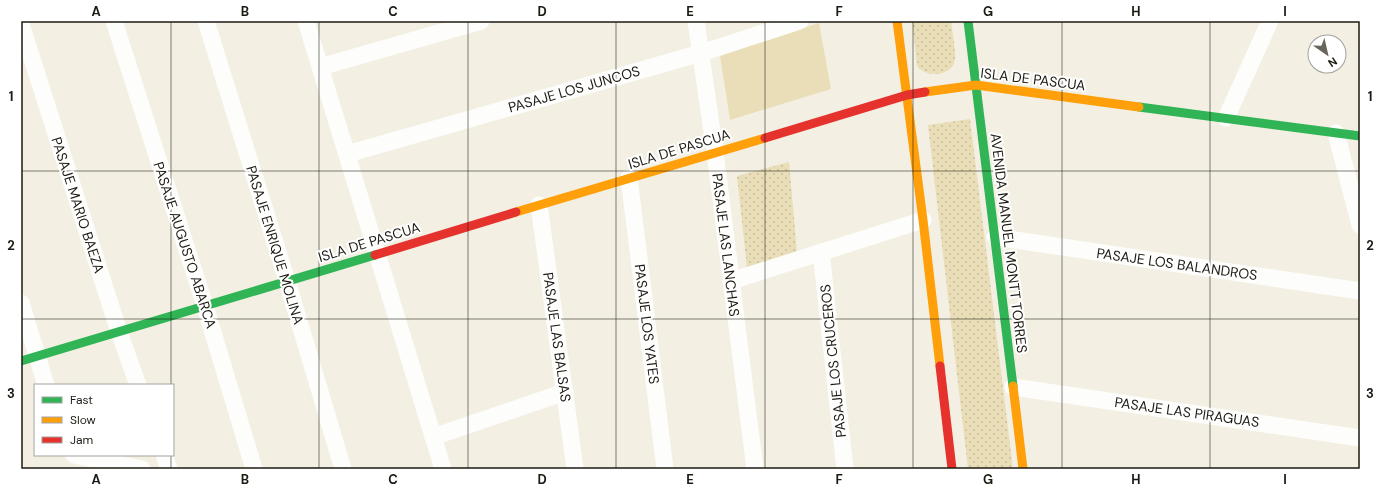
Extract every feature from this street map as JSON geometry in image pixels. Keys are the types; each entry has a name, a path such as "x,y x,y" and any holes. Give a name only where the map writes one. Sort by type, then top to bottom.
{"street":[{"name":"PASAJE AUGUSTO ABARCA","path":"114,21 205,306 254,469"},
{"name":"PASAJE ENRIQUE MOLINA","path":"206,21 287,281 343,469"},
{"path":"306,21 443,469"},
{"path":"320,67 481,21"},
{"name":"PASAJE LAS LANCHAS","path":"696,21 715,152 755,469"},
{"name":"PASAJE LOS JUNCOS","path":"347,154 701,53 799,21"},
{"path":"897,21 952,469"},
{"name":"AVENIDA MANUEL MONTT TORRES","path":"968,21 1023,469"},
{"path":"1226,118 1270,21"},
{"name":"PASAJE MARIO BAEZA","path":"21,24 119,332 138,384"},
{"name":"ISLA DE PASCUA","path":"21,361 907,95 976,85 1360,136"},
{"path":"1336,133 1360,225"},
{"name":"PASAJE LOS YATES","path":"629,178 665,469"},
{"name":"PASAJE LAS BALSAS","path":"539,206 575,469"},
{"path":"731,281 922,220"},
{"name":"PASAJE LOS BALANDROS","path":"994,237 1360,291"},
{"name":"PASAJE LOS CRUCEROS","path":"821,252 845,469"},
{"path":"21,303 46,384"},
{"name":"PASAJE LAS PIRAGUAS","path":"1013,387 1360,438"},
{"path":"434,436 565,392"},
{"path":"79,456 142,469"},
{"path":"164,456 169,469"}],"shaded area":[{"path":"912,21 951,21 955,59 953,65 949,69 939,74 932,74 921,70 917,66"},
{"path":"819,23 831,89 730,120 720,56"},
{"path":"970,119 1013,469 968,469 928,125"},
{"path":"789,162 797,252 747,268 737,176"}],"traffic: fast":[{"path":"968,21 1013,386"},
{"path":"1139,107 1360,136"},
{"path":"21,361 375,255"}],"traffic: slow":[{"path":"897,21 940,366"},
{"path":"925,92 976,85 1139,107"},
{"path":"516,212 765,138"},
{"path":"1013,386 1023,469"}],"traffic: jam":[{"path":"765,138 907,95 925,92"},
{"path":"375,255 516,212"},
{"path":"940,366 952,469"}]}
